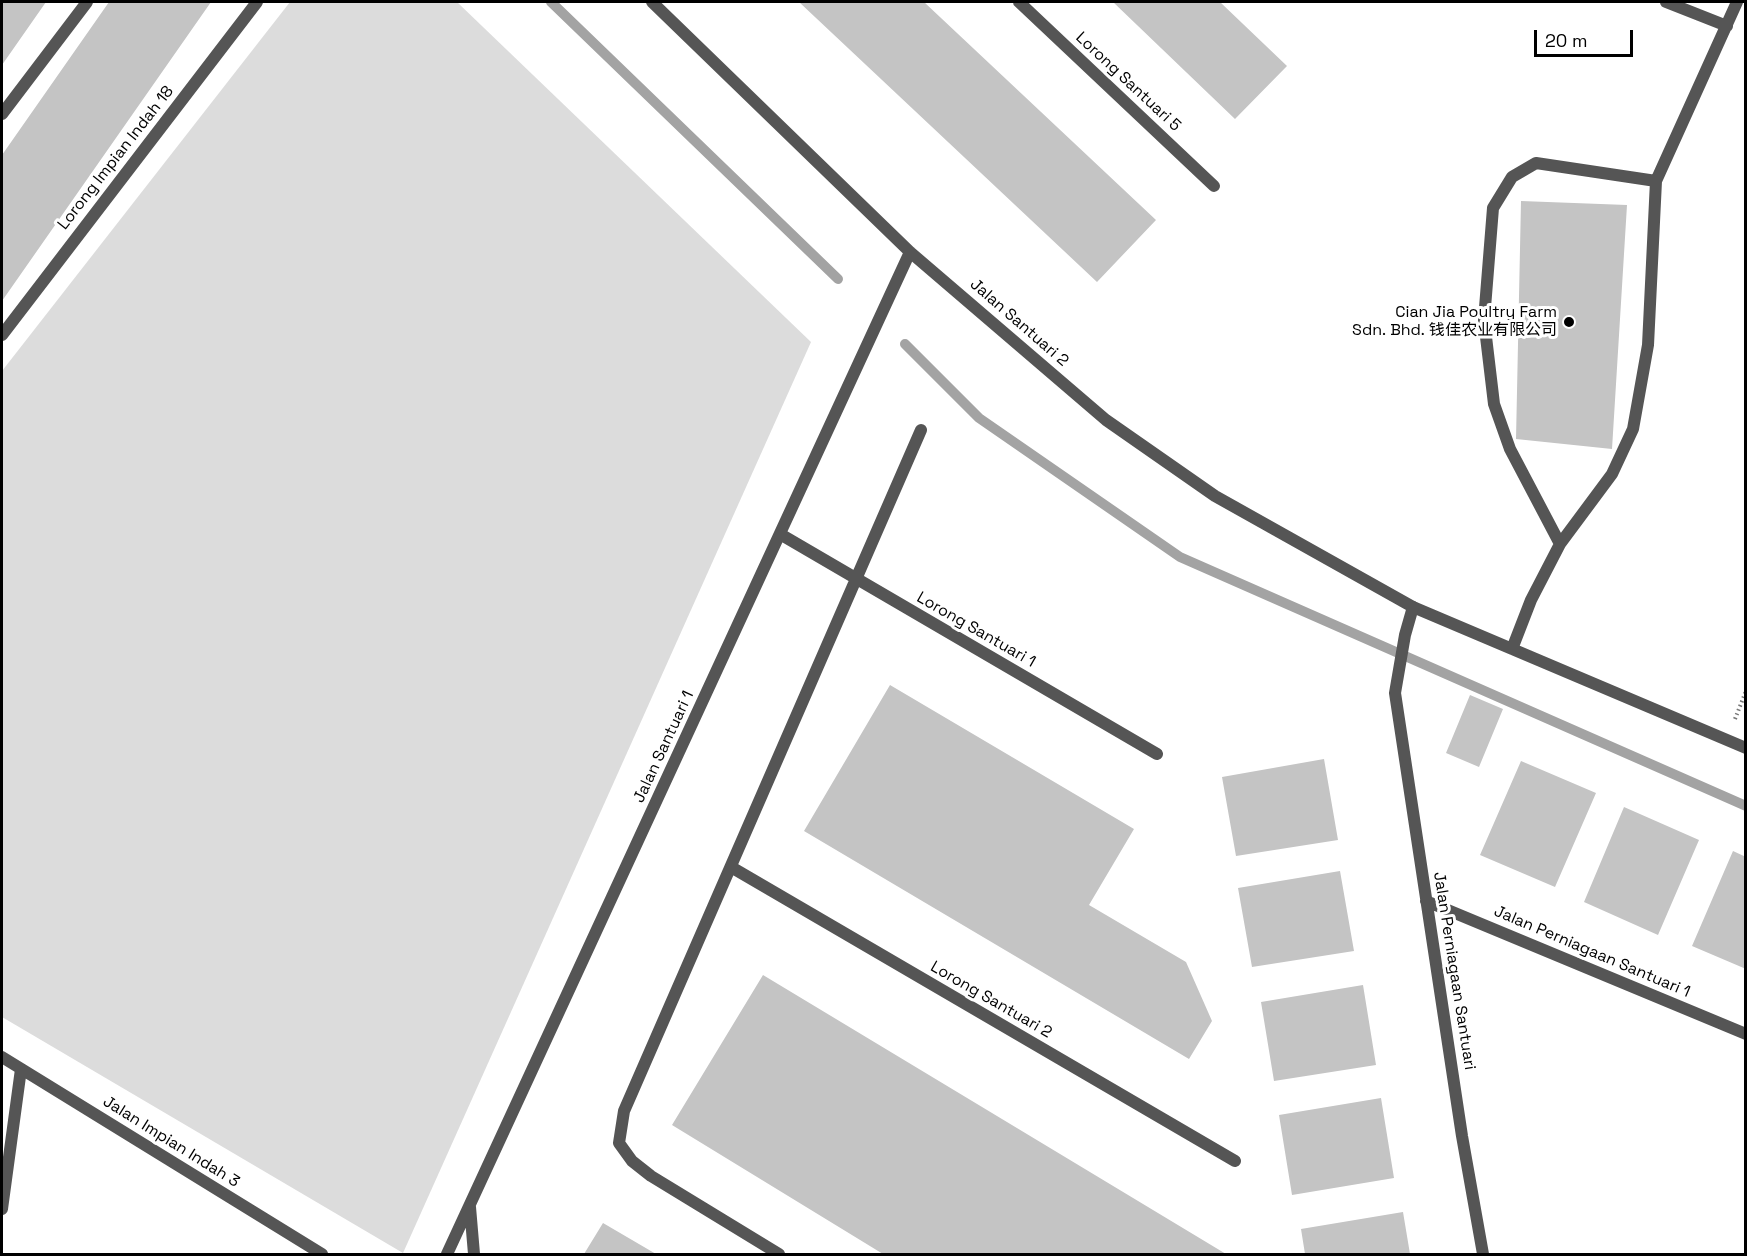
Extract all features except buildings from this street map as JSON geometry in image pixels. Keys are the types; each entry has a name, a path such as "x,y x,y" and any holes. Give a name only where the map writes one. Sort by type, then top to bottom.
{"street":[{"path":"2,114 87,2"},
{"name":"Lorong Impian Indah 18","path":"2,335 257,2"},
{"name":"Jalan Santuari 2","path":"652,2 910,252 1106,420 1215,496 1413,607 1746,748"},
{"name":"Lorong Santuari 5","path":"1019,2 1214,186"},
{"path":"1666,2 1727,26"},
{"path":"1512,649 1531,600 1560,544 1612,474 1633,429 1648,345 1656,181 1737,2"},
{"path":"1560,544 1510,449 1494,404 1484,320 1493,208 1512,177 1536,163 1656,181"},
{"name":"Jalan Santuari 1","path":"447,1254 910,252"},
{"path":"779,1254 651,1176 632,1161 619,1143 624,1112 921,430"},
{"name":"Lorong Santuari 1","path":"780,534 1157,754"},
{"name":"Jalan Perniagaan Santuari","path":"1413,607 1405,635 1395,693 1483,1254"},
{"name":"Lorong Santuari 2","path":"731,867 1234,1161"},
{"name":"Jalan Perniagaan Santuari 1","path":"1426,901 1746,1034"},
{"name":"Jalan Impian Indah 3","path":"2,1057 322,1254"},
{"path":"2,1209 21,1069"},
{"path":"470,1205 474,1254"}],"path":[{"path":"1727,740 1746,691"}],"shaded area":[{"path":"290,2 457,2 811,342 403,1253 2,1017 2,371"}],"waterway":[{"path":"551,2 838,279"},
{"path":"905,344 979,418 1180,557 1746,806"}],"place":[{"name":"Cian Jia Poultry Farm Sdn. Bhd. 钱佳农业有限公司","path":"1569,322"}]}
